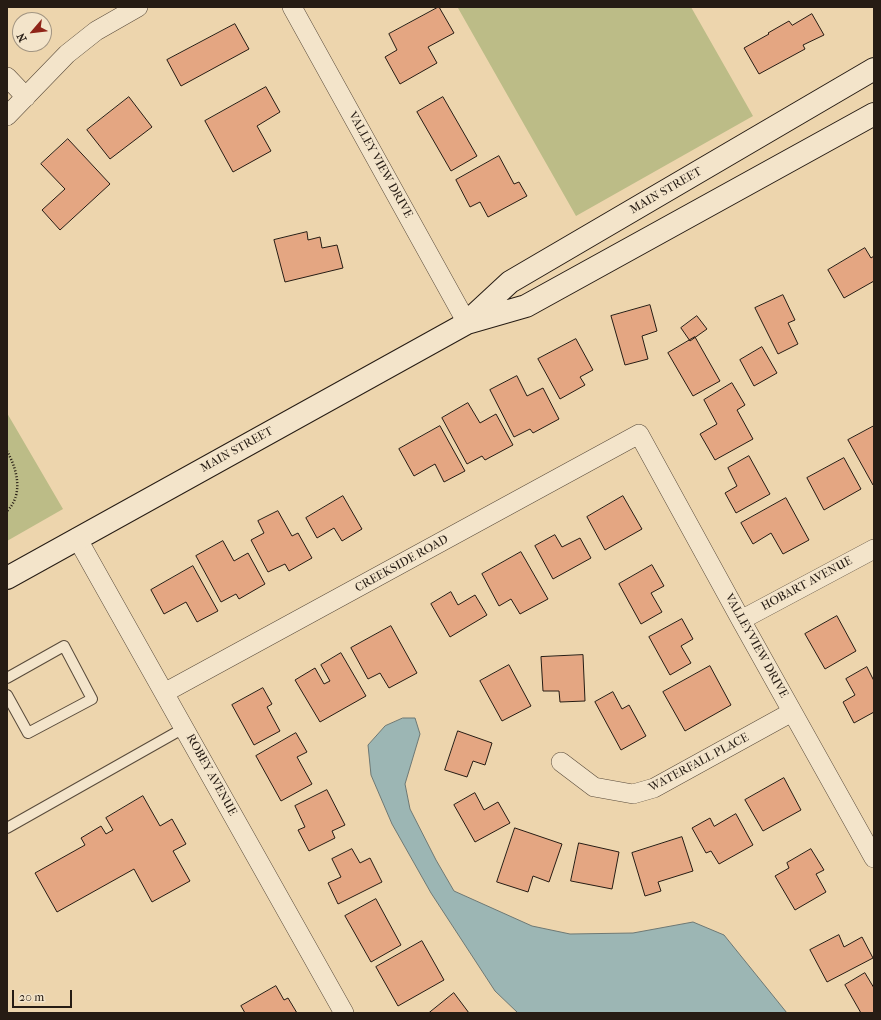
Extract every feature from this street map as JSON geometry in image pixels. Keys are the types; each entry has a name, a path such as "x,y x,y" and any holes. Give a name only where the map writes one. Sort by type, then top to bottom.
{"main road":[{"name":"MAIN STREET","path":"467,323 510,282 874,69"},
{"name":"MAIN STREET","path":"7,578 467,323 526,306 874,114"}],"street":[{"path":"7,116 67,54 96,31 138,7"},
{"name":"VALLEY VIEW DRIVE","path":"292,7 467,323"},
{"path":"7,77 26,96"},
{"name":"VALLEYVIEW DRIVE","path":"639,434 874,858"},
{"name":"CREEKSIDE ROAD","path":"164,693 639,434"},
{"name":"ROBEY AVENUE","path":"77,538 344,1013"},
{"name":"HOBART AVENUE","path":"741,620 874,549"},
{"name":"WATERFALL PLACE","path":"561,762 594,787 633,794 644,792 654,788 792,712"}],"lane":[{"path":"7,678 64,646 92,699 28,733 7,695"},
{"path":"7,828 184,728"}],"path":[{"path":"7,451 17,476 17,492 12,506 7,511"}],"green space":[{"path":"691,7 753,116 576,216 458,8"},
{"path":"7,413 63,509 7,541"}],"water":[{"path":"403,718 415,718 420,734 405,784 410,809 436,860 454,891 532,926 570,934 633,933 693,922 724,935 787,1013 518,1013 495,991 431,893 392,824 371,775 368,745 385,726"}],"building":[{"path":"439,7 454,33 428,47 437,63 400,84 385,57 397,50 389,34"},
{"path":"812,14 824,35 803,45 805,49 759,74 744,48 789,21 792,25"},
{"path":"235,24 249,49 181,86 167,60"},
{"path":"266,87 280,112 257,126 271,151 233,172 205,121"},
{"path":"129,97 152,127 110,159 87,130"},
{"path":"443,97 477,156 451,171 417,112"},
{"path":"68,139 110,184 60,230 42,210 65,189 41,164"},
{"path":"499,156 514,184 519,182 527,196 488,217 480,202 470,207 456,180"},
{"path":"307,232 308,240 320,237 322,248 337,245 343,268 285,282 274,240"},
{"path":"865,248 871,258 874,256 874,281 844,298 828,270"},
{"path":"783,295 795,320 788,323 798,344 778,354 755,308"},
{"path":"650,305 657,331 642,336 648,359 625,365 611,316"},
{"path":"697,316 707,329 690,341 681,328"},
{"path":"695,337 720,381 693,396 668,353"},
{"path":"576,339 593,370 580,377 585,385 560,399 538,359"},
{"path":"762,347 777,373 754,386 740,360"},
{"path":"517,376 527,396 543,388 559,419 533,433 530,429 514,437 490,390"},
{"path":"732,383 745,405 737,410 753,439 715,460 700,434 717,424 704,400"},
{"path":"468,403 480,423 496,414 513,445 485,460 482,456 467,464 442,418"},
{"path":"440,426 465,471 444,482 435,464 414,476 399,449"},
{"path":"874,426 874,484 873,485 848,440"},
{"path":"749,456 770,494 736,513 725,493 737,486 728,468"},
{"path":"844,458 861,489 824,510 807,478"},
{"path":"343,496 362,529 342,541 334,528 317,538 306,518"},
{"path":"623,496 642,529 605,550 587,517"},
{"path":"786,498 809,540 783,554 771,533 753,544 741,523"},
{"path":"278,511 292,536 298,533 312,558 289,571 285,564 268,572 251,540 264,533 258,521"},
{"path":"555,535 562,547 580,538 591,558 553,579 535,546"},
{"path":"223,541 234,561 248,553 265,584 239,599 236,594 221,602 196,556"},
{"path":"521,552 548,599 520,614 511,599 499,606 482,574"},
{"path":"652,565 664,586 651,593 662,612 641,624 619,584"},
{"path":"193,566 218,611 197,622 186,602 164,614 151,590"},
{"path":"451,592 458,605 475,595 487,615 450,637 431,604"},
{"path":"837,616 856,651 825,669 805,634"},
{"path":"682,619 693,639 681,646 691,663 670,675 649,637"},
{"path":"391,626 417,673 389,688 380,673 368,679 351,648"},
{"path":"341,653 366,696 320,722 295,680 315,668 324,684 330,681 321,665"},
{"path":"583,655 585,701 560,702 559,691 543,691 541,657"},
{"path":"509,665 531,706 502,721 480,681"},
{"path":"710,666 731,705 685,731 663,692"},
{"path":"867,667 874,681 874,712 854,723 843,702 855,695 846,679"},
{"path":"263,688 272,704 267,707 280,731 254,745 232,705"},
{"path":"613,692 622,709 629,705 646,736 621,750 595,702"},
{"path":"458,731 492,743 485,765 473,761 467,777 445,770"},
{"path":"296,733 307,752 297,757 312,784 281,801 256,756"},
{"path":"784,778 801,810 763,831 745,800"},
{"path":"327,790 345,825 332,831 335,838 309,851 298,830 305,827 295,806"},
{"path":"475,793 484,810 498,802 510,823 475,842 454,805"},
{"path":"143,796 160,826 172,819 186,844 173,851 190,881 152,902 134,869 57,912 35,873 85,845 81,838 101,826 106,834 113,830 106,818"},
{"path":"736,814 753,845 719,864 711,851 706,853 692,828 710,818 714,826"},
{"path":"515,828 562,844 549,882 533,876 528,892 497,882"},
{"path":"682,837 693,871 658,882 661,891 645,896 632,853"},
{"path":"579,843 619,852 612,889 571,881"},
{"path":"352,849 360,863 370,858 382,882 338,904 328,883 341,877 332,859"},
{"path":"811,849 824,870 816,874 826,892 795,910 775,876 789,868 787,863"},
{"path":"376,899 401,945 371,962 345,916"},
{"path":"839,935 844,947 862,937 873,958 827,982 810,950"},
{"path":"422,941 444,980 398,1006 376,967"},
{"path":"865,973 874,988 874,1013 861,1013 845,985"},
{"path":"276,986 284,1000 288,998 297,1013 245,1013 241,1006"},
{"path":"454,993 469,1013 429,1013"}]}
